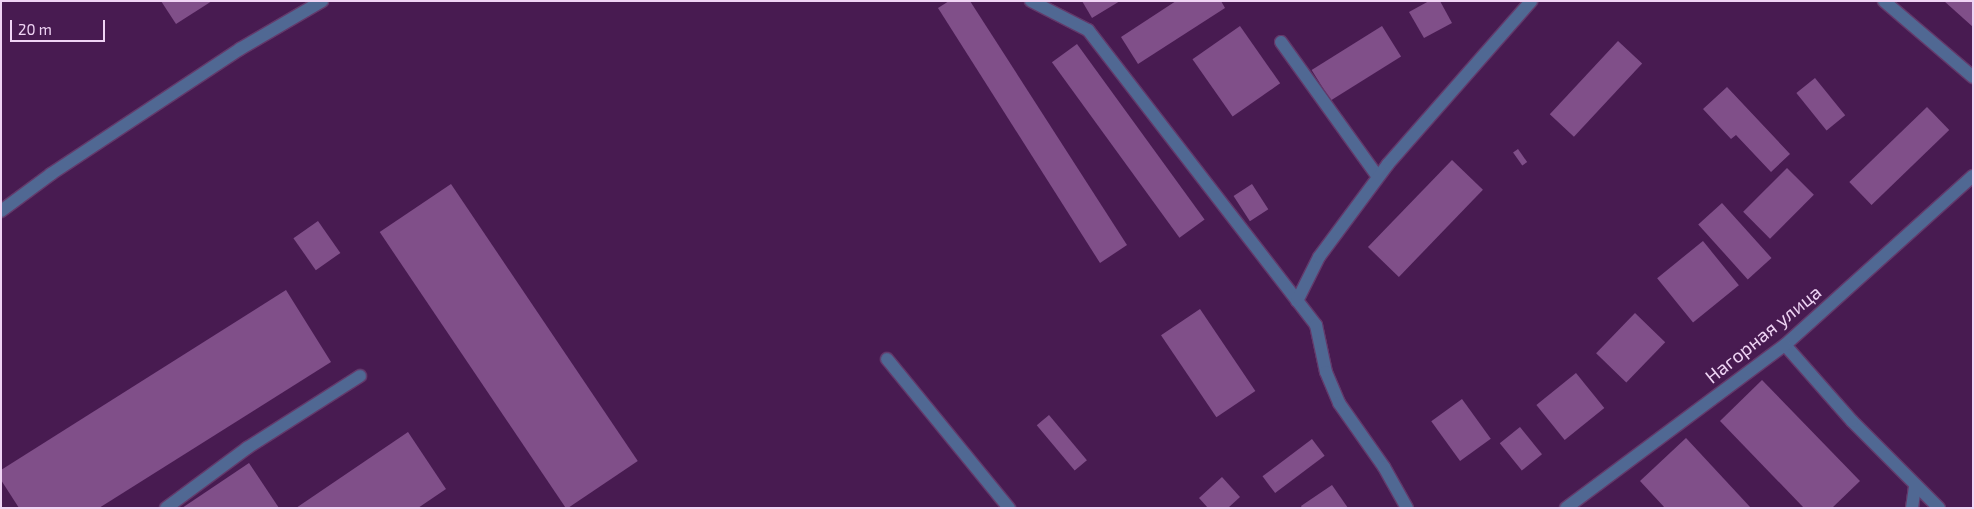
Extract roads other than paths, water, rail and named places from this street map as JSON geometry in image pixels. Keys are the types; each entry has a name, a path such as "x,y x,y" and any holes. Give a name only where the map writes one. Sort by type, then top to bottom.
{"street":[{"path":"1,212 51,174 240,49 322,1"},
{"path":"1031,1 1088,30 1316,326 1326,372 1339,402 1384,467 1407,508"},
{"path":"1297,301 1319,257 1378,177 1531,1"},
{"path":"1884,1 1973,77"},
{"path":"1281,42 1378,177"},
{"name":"Нагорная улица","path":"1566,508 1785,345 1973,176"},
{"path":"1785,345 1915,486 1939,508"},
{"path":"887,359 1009,508"},
{"path":"166,508 247,448 360,376"},
{"path":"1912,508 1915,486"}]}
